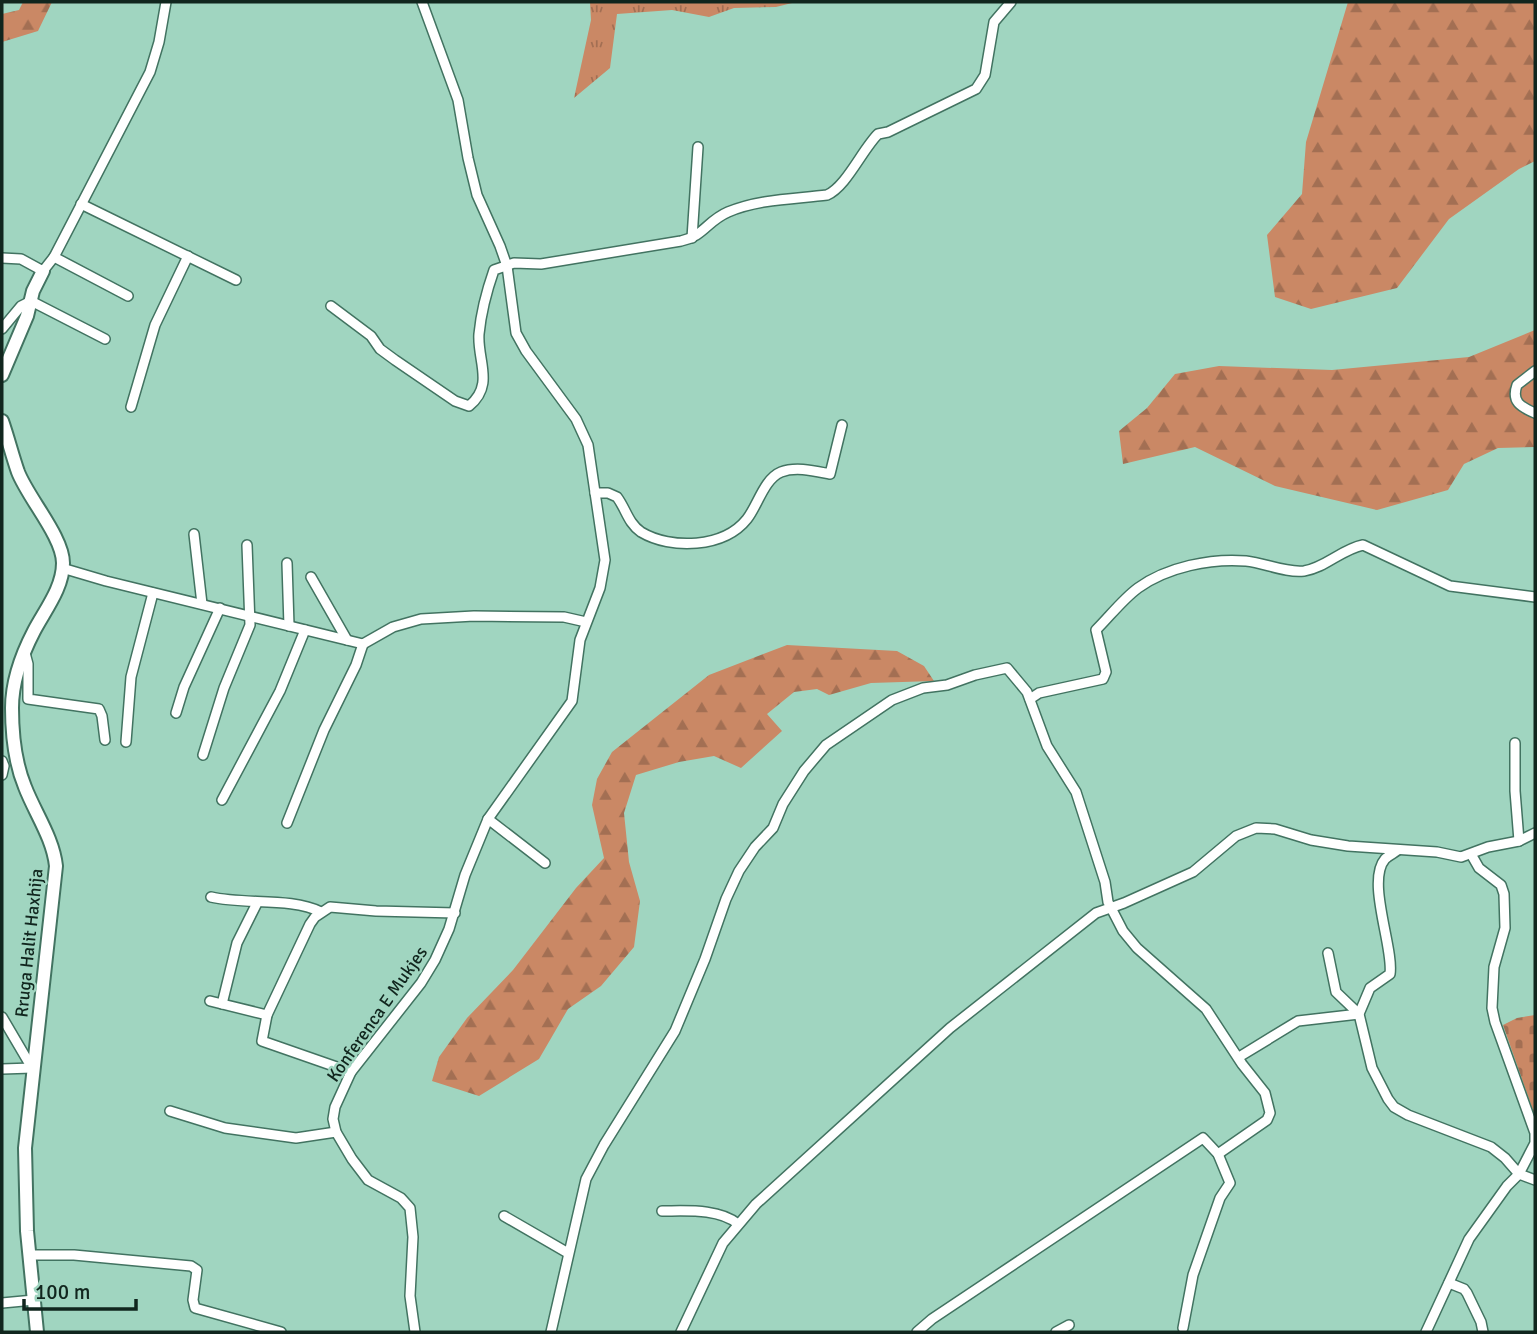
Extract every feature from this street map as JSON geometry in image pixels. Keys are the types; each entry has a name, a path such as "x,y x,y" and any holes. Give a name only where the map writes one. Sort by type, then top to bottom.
{"street":[{"path":"2,375 43,271 54,257 150,72 157,52 166,2"},
{"name":"Konferenca E Mukjes","path":"336,1132 333,1119 342,1086 426,975 439,953 455,913 465,875 488,819 572,701 580,640 600,588 605,560 591,456 584,434 516,333 507,266 477,195 458,100 422,2"},
{"path":"331,306 371,336 380,349 395,360 455,401 469,406 474,402 485,378 479,339 485,302 495,270 521,262 541,264 692,239 699,236 716,218 743,207 835,192 878,134 888,132 976,89 985,75 994,22 1011,2"},
{"path":"692,239 698,147"},
{"path":"81,204 236,280"},
{"path":"131,407 155,325 188,256"},
{"path":"54,257 128,296"},
{"path":"2,258 22,259 43,271"},
{"path":"2,329 21,306 31,301"},
{"path":"31,301 105,338"},
{"path":"1535,371 1517,385 1514,396 1520,406 1535,413"},
{"path":"2,421 18,471 60,549 62,568 363,644"},
{"path":"595,493 608,493 617,497 629,520 653,537 695,543 721,538 747,519 767,485 780,472 804,470 830,474 842,425"},
{"path":"194,534 202,604"},
{"path":"203,755 223,688 250,625 247,545"},
{"path":"1030,699 1046,691 1103,679 1106,672 1096,630 1130,594 1143,585 1167,573 1200,564 1242,561 1301,571 1316,568 1363,545 1450,586 1535,597"},
{"path":"287,564 289,626"},
{"name":"Rruga Halit Haxhija","path":"37,1332 25,1209 25,1148 56,866 51,844 23,783 16,757 13,697 24,653 54,596 62,568"},
{"path":"311,577 347,640"},
{"path":"126,742 131,677 153,593"},
{"path":"176,713 184,687 220,608"},
{"path":"287,823 324,730 356,665 363,644 393,627 421,619 474,616 564,617 586,622"},
{"path":"222,800 281,691 305,630"},
{"path":"24,653 28,664 28,699 99,709 105,740"},
{"path":"551,1332 586,1179 675,1031 732,884 748,857 773,828 783,804 816,756 838,735 881,706 923,688 947,685 1007,668 1023,687 1044,739 1081,804 1110,907 1128,938 1206,1009 1265,1093 1270,1113 1264,1123 1218,1154"},
{"path":"1515,743 1519,841"},
{"path":"2,775 2,762 16,757"},
{"path":"488,819 545,863"},
{"path":"681,1332 720,1250 738,1224 772,1187 950,1028 1102,909 1125,903 1193,872 1236,835 1250,830 1268,827 1331,844 1437,852 1454,857 1519,841 1535,833"},
{"path":"1359,1014 1370,988 1390,974 1391,963 1380,911 1380,872 1384,860 1399,850"},
{"path":"1426,1332 1469,1239 1507,1186 1519,1174 1528,1160 1535,1137 1492,1008 1494,967 1505,928 1504,894 1500,885 1479,868 1471,854"},
{"path":"211,897 229,901 306,906 321,912"},
{"path":"222,1004 237,943 257,903"},
{"path":"351,1072 265,1044 261,1037 267,1015 302,938 315,917 327,908 335,907 455,913"},
{"path":"1328,953 1336,992 1359,1014 1372,1068 1394,1107 1427,1124 1491,1147 1519,1174 1535,1180"},
{"path":"210,1001 267,1015"},
{"path":"1239,1057 1298,1021 1359,1014"},
{"path":"2,1017 32,1068 2,1069"},
{"path":"170,1111 225,1128 296,1138 336,1132 352,1160 368,1180 401,1198 410,1208 413,1237 410,1296 415,1332"},
{"path":"917,1332 932,1319 1202,1139 1207,1140 1218,1154 1230,1183 1220,1198 1193,1275 1183,1328"},
{"path":"662,1211 703,1212 728,1217 738,1224"},
{"path":"504,1216 568,1253"},
{"path":"29,1255 74,1255 191,1266 197,1270 193,1300 195,1308 281,1332"},
{"path":"1449,1283 1464,1289 1481,1322 1483,1332"},
{"path":"2,1303 34,1300"},
{"path":"1056,1332 1069,1325"}],"green space":[{"path":"23,2 52,2 38,31 2,42 2,14 19,10"},
{"path":"590,2 796,2 776,7 734,8 709,17 672,10 617,14 610,68 574,98 591,20"},
{"path":"1348,2 1535,2 1535,161 1519,169 1449,219 1397,288 1311,309 1275,297 1267,235 1302,194 1306,142"},
{"path":"1535,330 1535,447 1498,448 1464,464 1448,490 1377,510 1275,486 1195,447 1123,464 1119,431 1147,408 1175,374 1219,366 1332,370 1469,357"},
{"path":"787,645 897,651 924,666 934,681 871,683 829,695 817,689 794,692 767,714 782,731 741,768 714,756 679,762 636,775 624,813 629,862 640,901 634,947 601,986 568,1009 539,1059 479,1096 432,1081 439,1057 467,1018 513,970 576,888 604,858 592,805 597,779 612,752 709,675"},
{"path":"1535,1015 1535,1116 1503,1025 1517,1018"}]}
